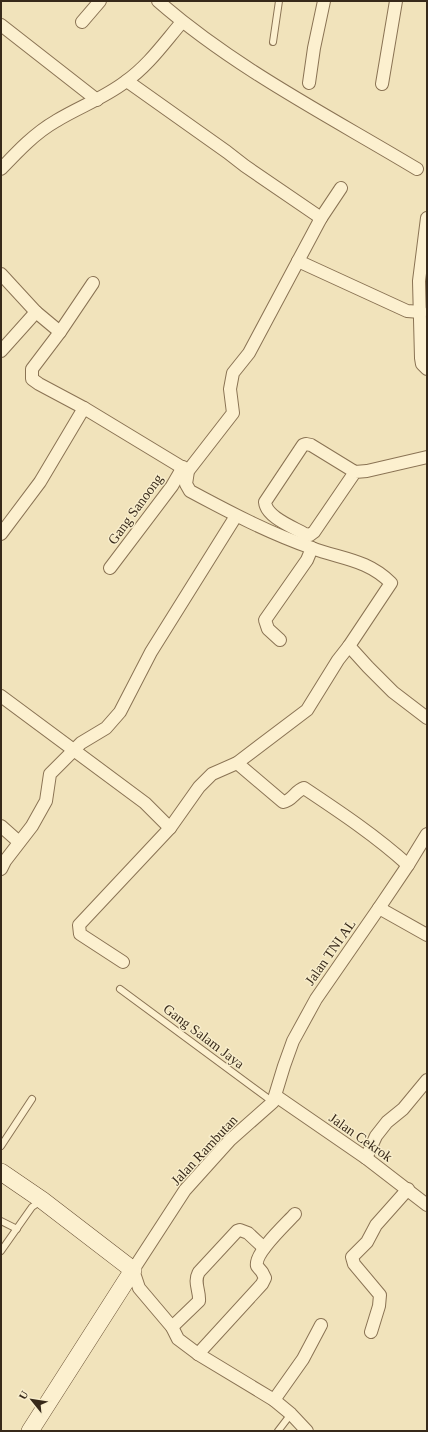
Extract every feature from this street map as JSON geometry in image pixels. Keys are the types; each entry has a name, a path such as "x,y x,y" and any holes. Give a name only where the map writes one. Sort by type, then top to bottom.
{"main road":[{"path":"1,1172 42,1200 133,1270 30,1431"}],"street":[{"path":"82,22 100,1"},
{"path":"158,1 182,22 219,49 294,97 417,169"},
{"path":"309,83 322,1"},
{"path":"382,84 396,1"},
{"path":"1,169 40,132 57,120 97,100 127,81 150,60 182,22"},
{"path":"1,25 97,100"},
{"path":"127,81 245,166 321,218"},
{"name":"Gang Sanoong","path":"110,568 185,469 232,412 230,389 233,374 249,353 321,218 342,188"},
{"path":"427,218 419,281 422,364 427,369"},
{"path":"298,261 407,312 421,312"},
{"path":"1,274 36,312 60,332"},
{"path":"93,283 60,332 32,369 32,378 39,384 84,408 185,469 186,484 190,491 236,516 312,548 352,558 382,574 391,583 350,646 338,660 307,710 237,763 212,774 199,787 170,828 79,925 80,934 123,962"},
{"path":"1,351 36,312"},
{"path":"1,534 40,482 84,408"},
{"path":"355,472 314,532 310,535 305,534 272,515 266,507 265,502 302,445 311,445 355,472 367,471 427,457"},
{"path":"1,869 32,826 46,801 50,774 81,743 106,728 120,712 151,652 236,516"},
{"path":"280,640 268,629 265,620 307,560 312,548"},
{"path":"350,646 393,692 427,718"},
{"path":"1,696 145,804 170,828"},
{"path":"237,763 282,802 289,800 298,790 304,788 363,828 408,865"},
{"path":"1,826 19,842"},
{"name":"Jalan TNI AL","path":"274,1099 284,1066 294,1041 316,999 408,865 427,834"},
{"path":"379,908 427,935"},
{"path":"366,1158 376,1136 387,1122 403,1109 427,1080"},
{"name":"Jalan Cekrok","path":"274,1099 366,1158 427,1205"},
{"name":"Jalan Rambutan","path":"133,1270 185,1190 230,1140 274,1099"},
{"path":"371,1332 379,1306 380,1295 354,1264 352,1257 367,1242 376,1225 408,1189"},
{"path":"198,1354 262,1284 265,1278 256,1263 257,1258 264,1248 295,1214"},
{"path":"172,1327 198,1301 199,1296 196,1281 199,1272 237,1231 240,1230 248,1233 264,1248"},
{"path":"133,1270 139,1288 172,1327 178,1339 198,1354 274,1400 291,1414 307,1431"},
{"path":"274,1400 303,1359 321,1325"}],"lane":[{"path":"273,42 279,1"},
{"name":"Gang Salam Jaya","path":"120,989 274,1099"},
{"path":"1,1146 32,1099"},
{"path":"1,1251 32,1207 42,1200"},
{"path":"1,1221 17,1229"},
{"path":"278,1431 291,1414"}]}
